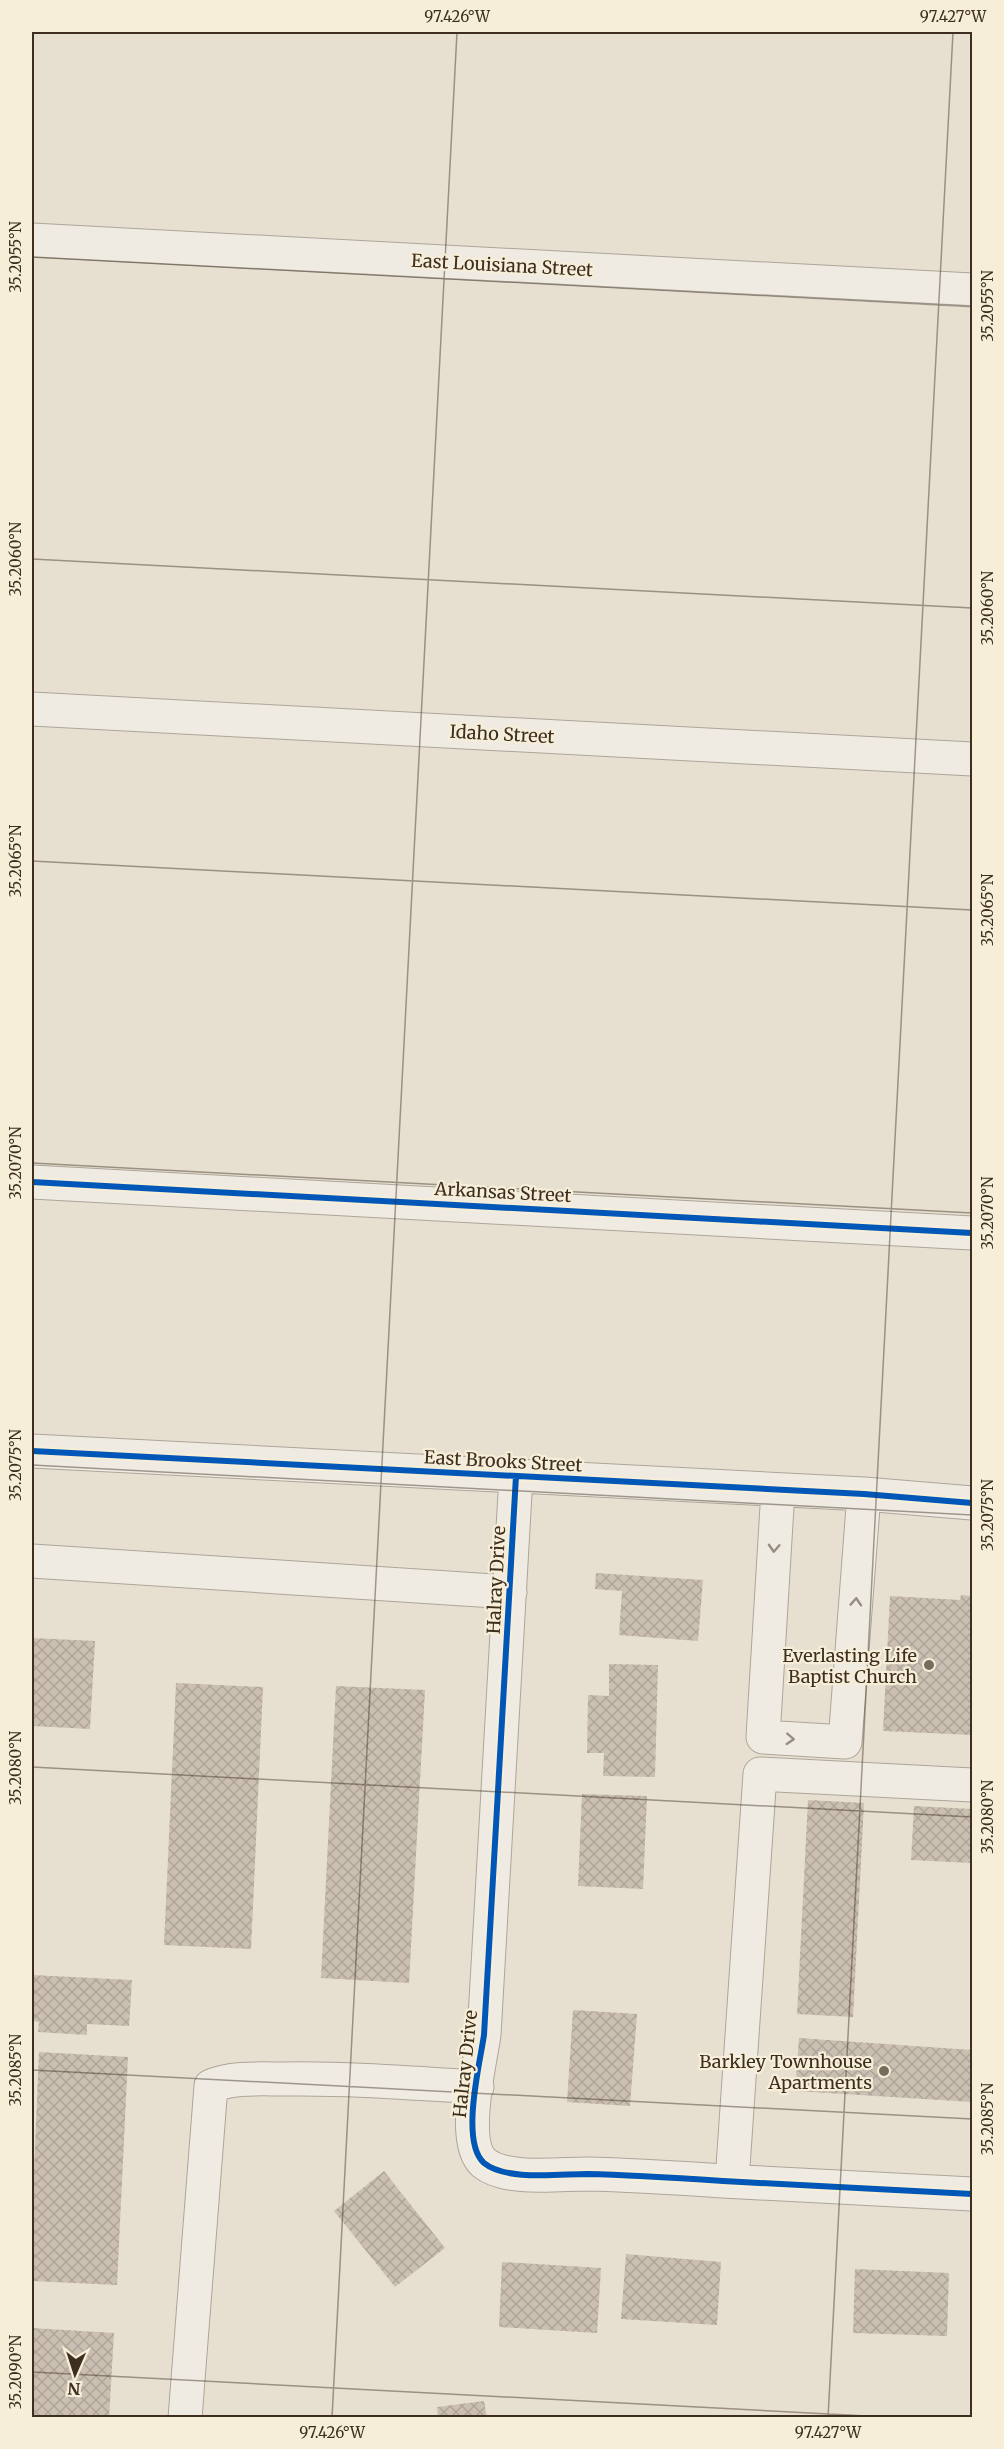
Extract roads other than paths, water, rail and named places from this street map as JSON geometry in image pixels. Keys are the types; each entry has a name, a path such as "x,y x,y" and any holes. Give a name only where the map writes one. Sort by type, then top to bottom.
{"street":[{"name":"East Louisiana Street","path":"32,240 972,290"},
{"name":"Idaho Street","path":"32,709 972,759"},
{"name":"Arkansas Street","path":"32,1182 972,1233"},
{"name":"East Brooks Street","path":"32,1451 864,1494 972,1503"},
{"name":"Halray Drive","path":"516,1476 484,2035 473,2134 476,2150 484,2163 498,2169 529,2175 600,2174 972,2194"},
{"path":"778,1490 763,1737 845,1742 864,1494"},
{"path":"32,1561 510,1592"},
{"path":"732,2181 760,1774 972,1785"},
{"path":"185,2418 211,2086 221,2082 248,2079 340,2078 477,2087"}],"place":[{"name":"Everlasting Life Baptist Church","path":"929,1665"},
{"name":"Barkley Townhouse Apartments","path":"884,2071"}]}
